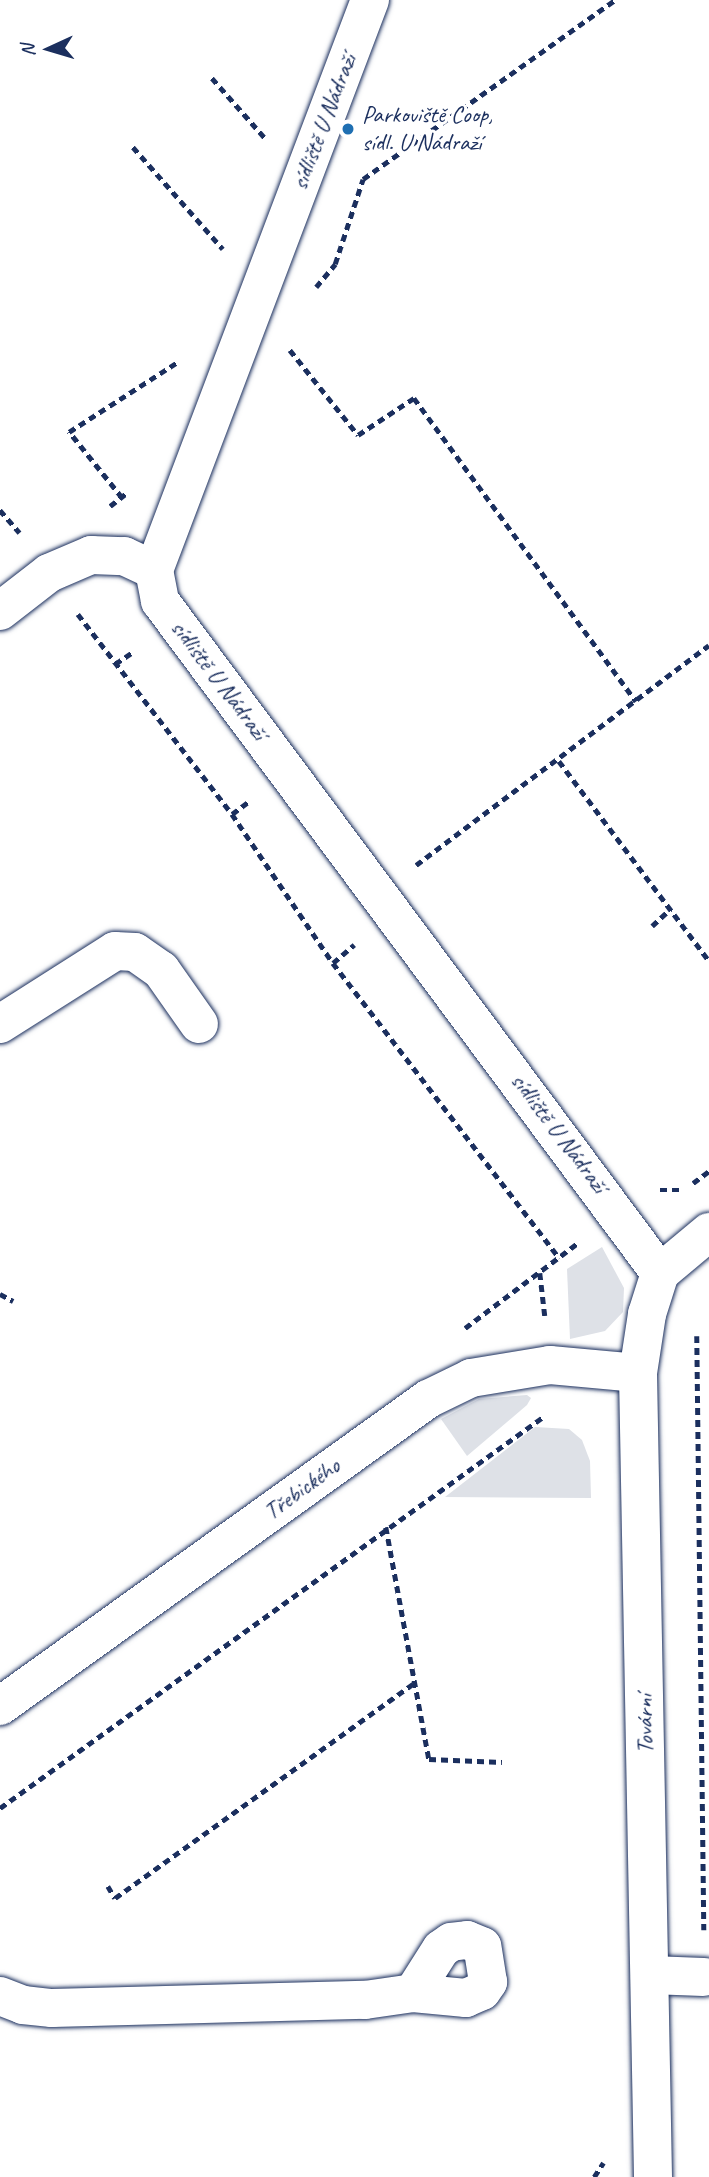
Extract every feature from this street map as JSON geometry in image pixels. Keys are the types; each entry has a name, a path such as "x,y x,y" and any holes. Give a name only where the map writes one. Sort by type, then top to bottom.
{"street":[{"name":"sídliště U Nádraží","path":"370,0 154,570 160,601 660,1273"},
{"path":"0,611 49,573 91,555 124,556 154,570"},
{"path":"0,1024 115,951 135,952 161,970 199,1024"},
{"path":"660,1273 709,1232"},
{"name":"Tovární","path":"653,2177 638,1373 647,1314 660,1273"},
{"name":"Třebického","path":"0,1706 428,1399 471,1378 550,1365 638,1373"},
{"path":"650,1975 704,1977"},
{"path":"0,1996 23,2005 52,2008 365,2000 413,1993"}],"path":[{"path":"309,296 335,264 363,179 615,0"},
{"path":"212,78 270,144"},
{"path":"134,147 228,255"},
{"path":"285,344 358,435 414,398 636,701"},
{"path":"122,498 69,432 186,357"},
{"path":"49,573 232,814 333,963 559,1258 540,1273"},
{"path":"412,868 559,761 709,645"},
{"path":"559,761 709,961"},
{"path":"652,926 670,909"},
{"path":"651,1186 676,1191 709,1171"},
{"path":"0,1294 13,1301"},
{"path":"696,1327 704,1977"},
{"path":"0,1808 386,1527 552,1412"},
{"path":"386,1527 429,1759 502,1762"},
{"path":"108,1886 115,1898 413,1684"}],"shaded area":[{"path":"602,1247 624,1288 623,1312 605,1331 570,1339 567,1269"},
{"path":"527,1395 531,1398 527,1405 467,1456 441,1419 479,1399"},
{"path":"535,1427 569,1429 582,1440 590,1461 591,1498 445,1497"}],"place":[{"name":"Parkoviště Coop, sídl. U Nádraží","path":"348,129"}]}
